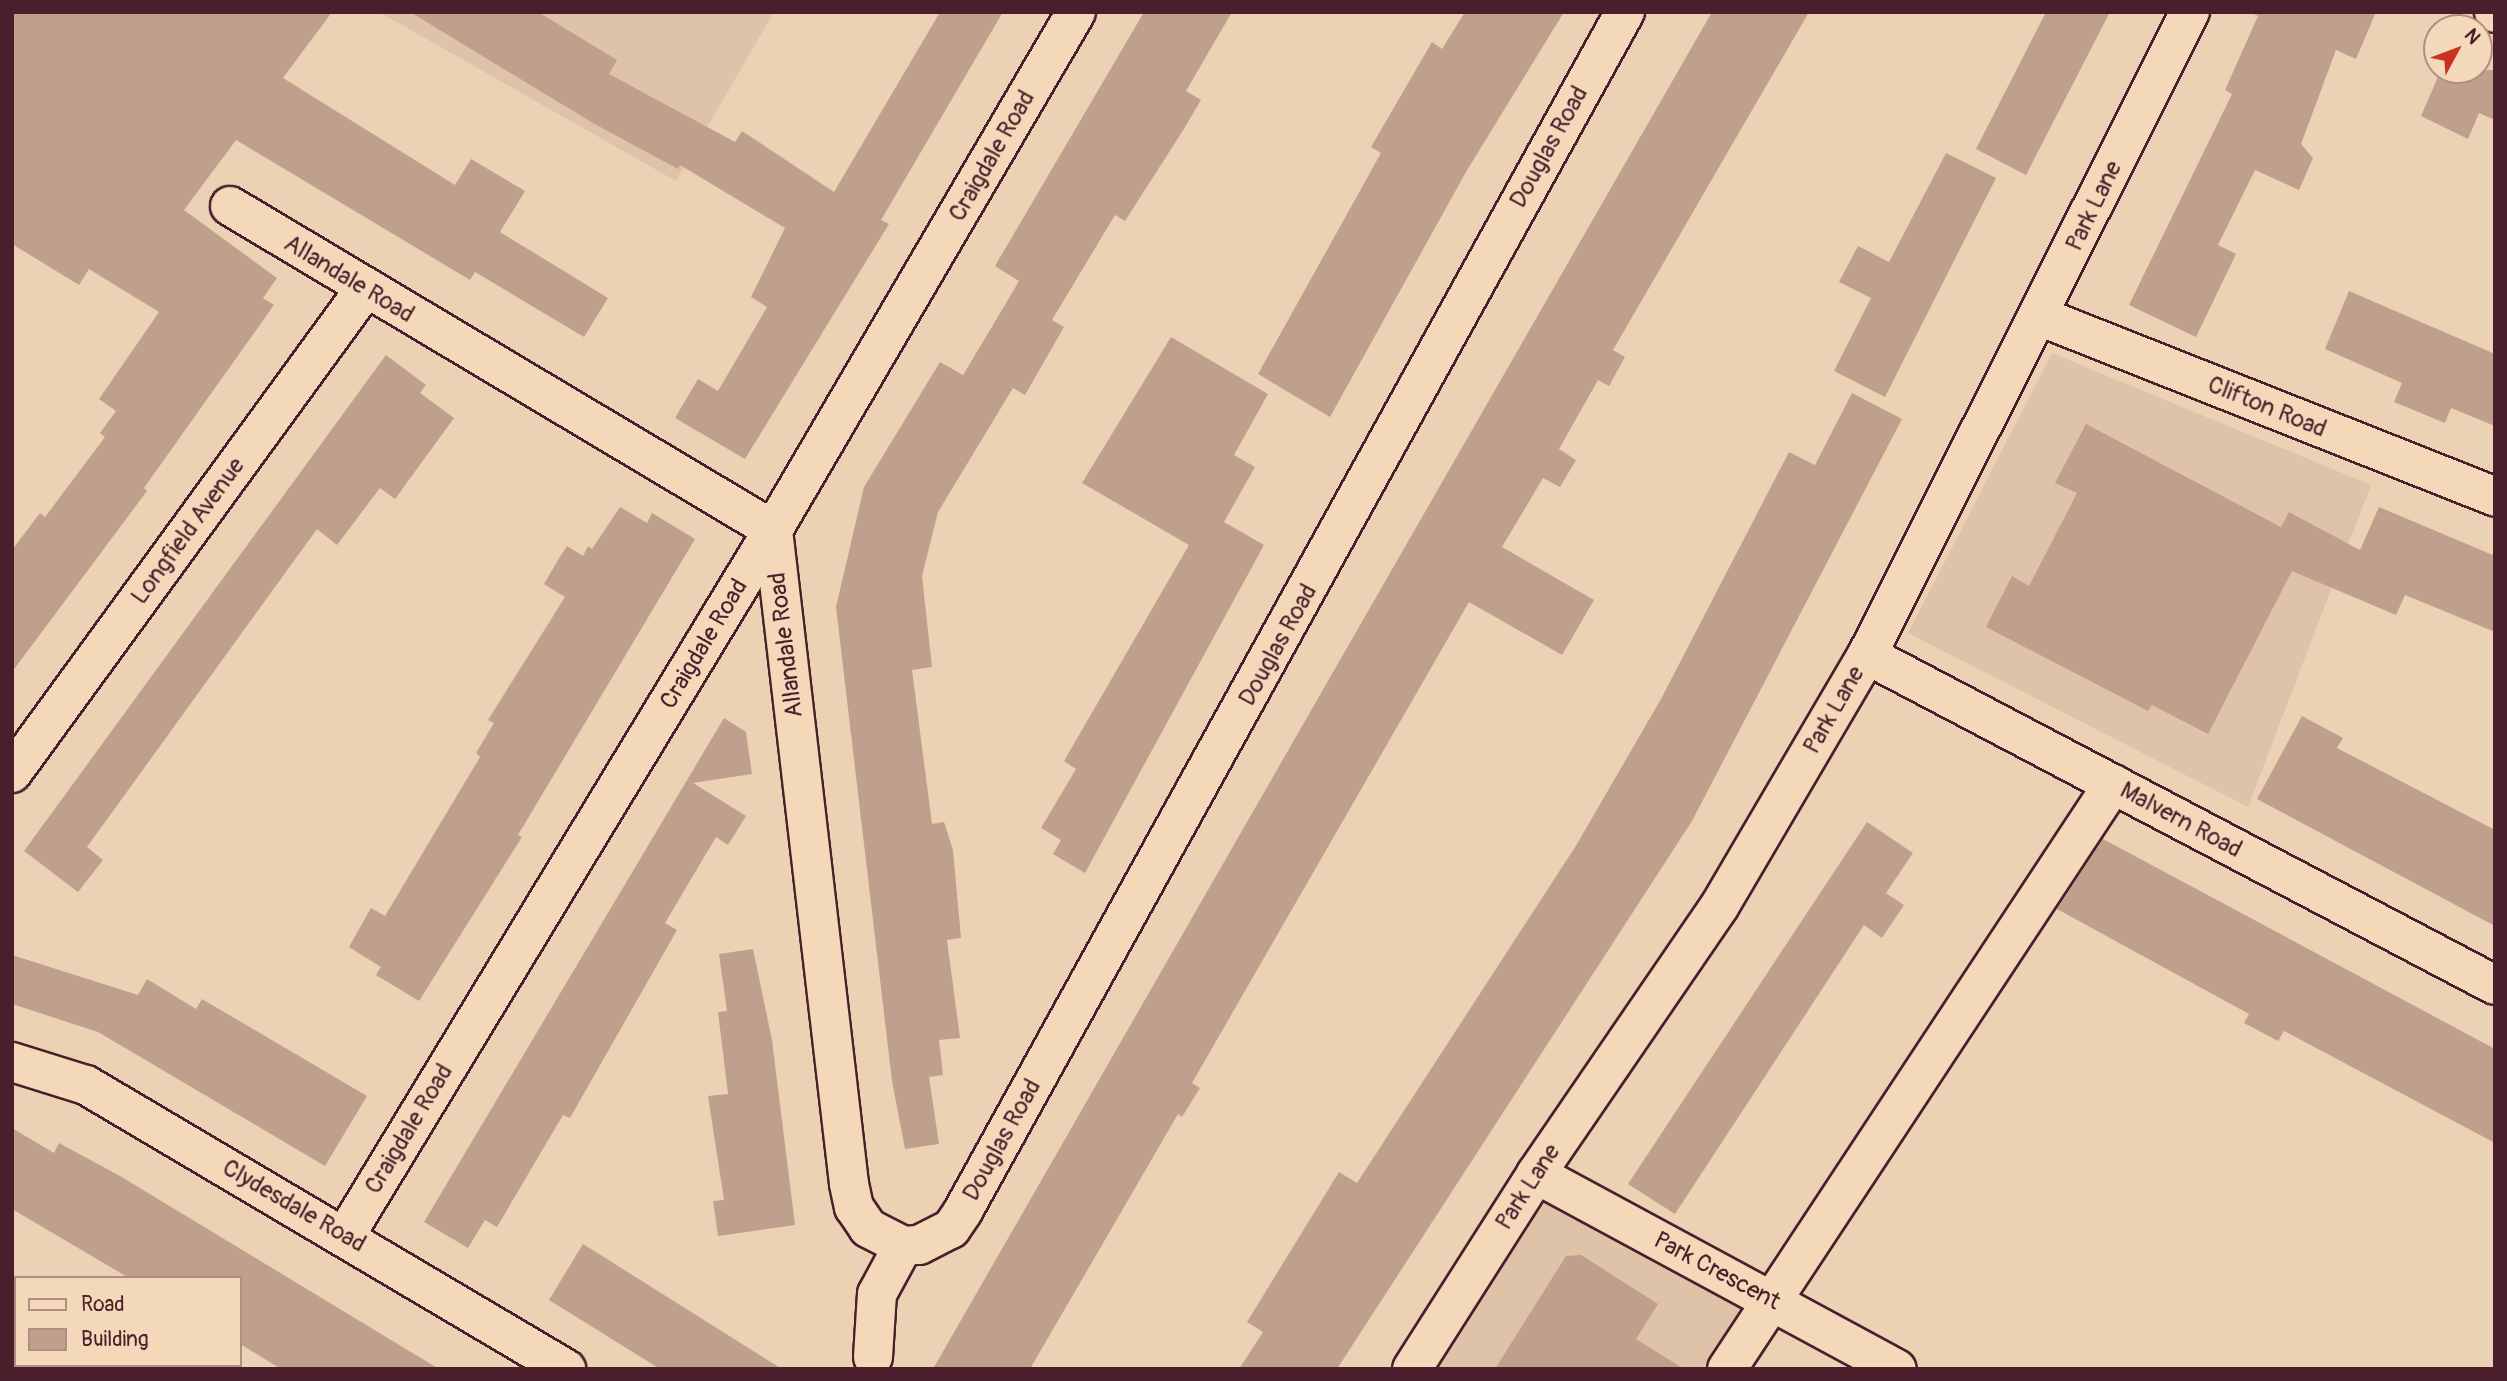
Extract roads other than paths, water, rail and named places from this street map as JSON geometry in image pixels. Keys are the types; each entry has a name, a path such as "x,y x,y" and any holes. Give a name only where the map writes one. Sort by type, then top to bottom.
{"street":[{"name":"Craigdale Road","path":"345,1236 773,530 1076,12"},
{"name":"Douglas Road","path":"903,1246 933,1241 951,1229 963,1210 1625,12"},
{"name":"Park Lane","path":"1412,1369 1536,1174 1719,907 1867,655 2190,12"},
{"name":"Allandale Road","path":"230,206 365,289 773,530 849,1184 854,1208 868,1228 903,1246"},
{"name":"Longfield Avenue","path":"12,773 365,289"},
{"name":"Clifton Road","path":"2039,316 2495,497"},
{"name":"Malvern Road","path":"1867,655 2495,985"},
{"path":"1727,1369 2113,784"},
{"name":"Clydesdale Road","path":"12,1062 86,1085 566,1369"},
{"name":"Park Crescent","path":"1536,1174 1897,1369"},
{"path":"873,1357 877,1294 903,1246"}]}
